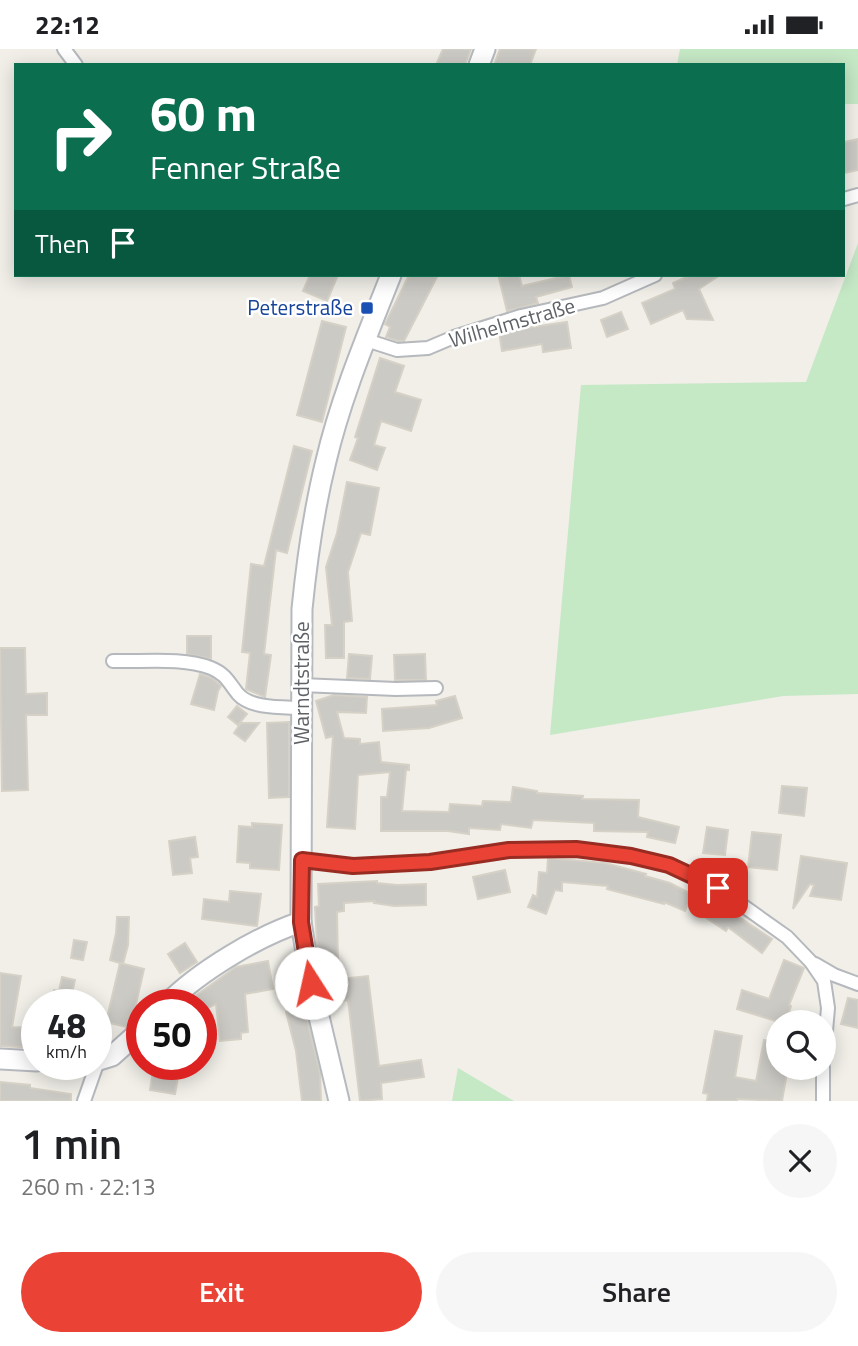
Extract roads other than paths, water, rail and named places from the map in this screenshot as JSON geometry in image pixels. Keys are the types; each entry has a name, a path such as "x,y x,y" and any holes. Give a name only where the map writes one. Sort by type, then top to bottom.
{"main road":[{"name":"Warndtstraße","path":"339,1101 311,983 301,922 302,608 307,562 326,460 390,277"},
{"path":"183,989 275,931 301,922"},
{"path":"112,1056 126,1043"},
{"path":"0,1059 21,1060"}],"street":[{"name":"Wilhelmstraße","path":"366,340 397,350 428,348 521,316 603,298 650,277"},
{"path":"113,661 200,665 225,674 244,699 254,703 301,708"},
{"path":"301,685 436,688"},
{"path":"302,860 365,866 430,862 509,850 563,849 631,856 669,865 718,888 787,937 811,962 824,981 828,1010"},
{"path":"811,962 858,984"},
{"path":"84,1101 91,1080"},
{"path":"823,1101 824,1080"}],"place":[{"name":"Peterstraße","path":"367,308"}]}
